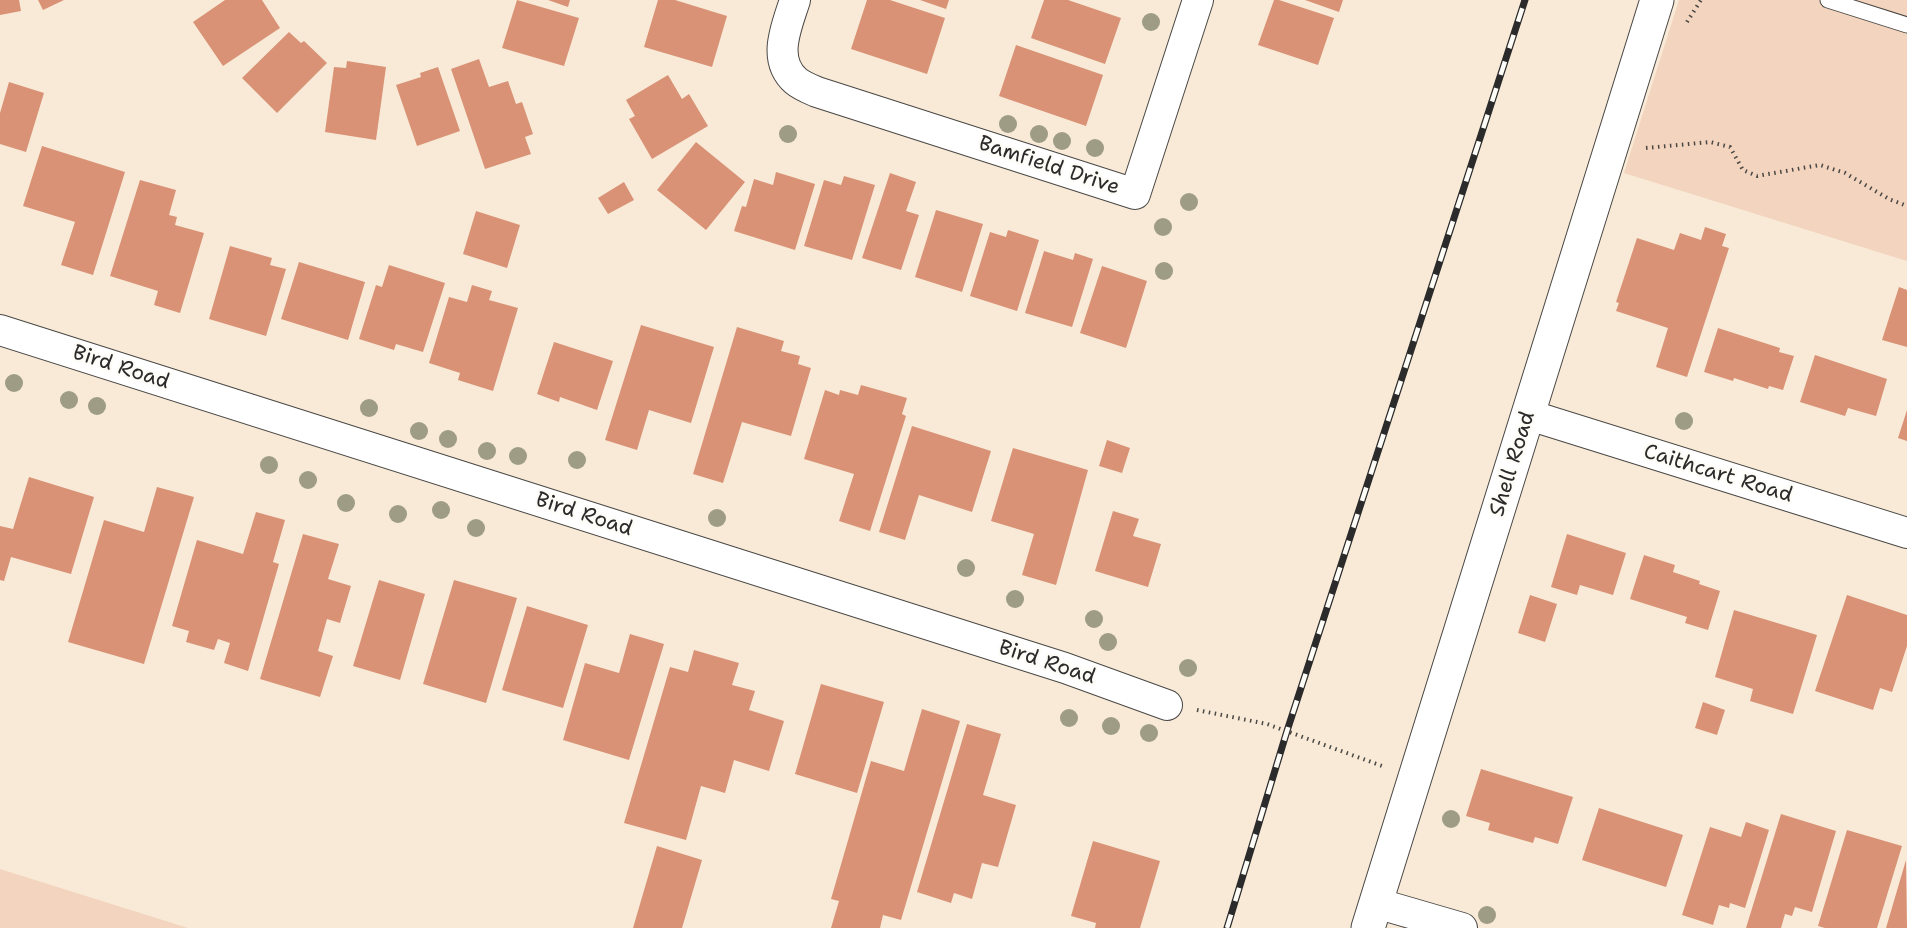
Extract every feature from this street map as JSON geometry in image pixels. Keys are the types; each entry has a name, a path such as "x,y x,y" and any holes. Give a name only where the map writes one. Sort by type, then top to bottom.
{"main road":[{"name":"Shell Road","path":"1372,916 1657,0"}],"street":[{"name":"Bamfield Drive","path":"795,0 782,42 783,58 796,81 817,92 1135,194 1198,0"},
{"name":"Bird Road","path":"0,330 1065,668 1167,705"},
{"name":"Caithcart Road","path":"1528,416 1907,532"},
{"path":"1372,916 1462,928"}],"lane":[{"path":"1828,0 1907,25"}],"path":[{"path":"1643,148 1710,142 1730,147 1743,170 1757,176 1820,165 1845,173 1889,199 1907,206"},
{"path":"1167,705 1267,724 1387,768"}],"shaded area":[{"path":"1679,0 1907,0 1907,261 1624,173"},
{"path":"0,869 188,928 0,928"}],"building":[{"path":"0,0 19,0 21,11 0,15"},
{"path":"38,0 64,0 43,10"},
{"path":"225,0 262,0 280,28 223,66 193,22"},
{"path":"517,0 579,18 564,66 502,48"},
{"path":"548,0 570,0 568,7"},
{"path":"658,0 675,0 727,16 712,67 644,47"},
{"path":"867,0 890,0 945,18 927,74 851,49"},
{"path":"920,0 949,0 946,9"},
{"path":"1044,0 1068,0 1121,18 1105,64 1031,38"},
{"path":"1274,0 1334,18 1318,65 1258,45"},
{"path":"1305,0 1343,0 1339,12"},
{"path":"289,32 301,43 304,41 327,63 277,113 242,78"},
{"path":"1016,45 1103,75 1086,126 999,96"},
{"path":"479,59 489,87 508,81 516,104 522,102 533,134 525,137 531,154 485,169 451,69"},
{"path":"347,61 386,67 376,140 325,132 334,67 346,68"},
{"path":"438,67 460,131 417,146 396,85 421,77 420,73"},
{"path":"668,75 682,99 689,94 708,126 652,159 629,119 635,116 626,100"},
{"path":"9,82 44,93 26,152 0,144 0,113"},
{"path":"696,142 745,182 706,230 657,190"},
{"path":"42,146 125,172 93,275 61,265 75,222 23,206"},
{"path":"776,172 815,184 795,250 734,231 742,206 746,207 754,179 773,185"},
{"path":"890,173 916,182 906,211 919,215 901,270 862,258"},
{"path":"844,176 875,185 852,260 804,246 824,180 841,185"},
{"path":"140,180 176,190 169,215 177,217 175,225 204,233 180,313 154,305 158,291 110,276"},
{"path":"624,182 634,200 608,214 598,198"},
{"path":"936,210 983,224 962,292 915,277"},
{"path":"476,211 520,225 507,268 463,254"},
{"path":"1705,227 1726,234 1722,246 1729,248 1687,377 1656,367 1668,328 1616,311 1619,303 1616,302 1637,238 1674,250 1680,233 1701,240"},
{"path":"1008,230 1039,240 1017,311 970,296 990,232 1006,237"},
{"path":"230,246 272,258 270,265 286,269 266,336 209,319"},
{"path":"1044,251 1073,260 1075,253 1093,259 1072,327 1025,313"},
{"path":"299,262 365,282 348,340 281,319"},
{"path":"389,265 445,283 423,352 396,344 394,350 359,339 376,285 382,287"},
{"path":"1102,266 1147,281 1126,348 1080,333"},
{"path":"472,285 492,291 489,300 518,308 493,391 458,380 460,373 429,363 449,297 467,302"},
{"path":"1899,287 1907,290 1907,347 1882,340"},
{"path":"641,325 714,347 691,423 649,410 637,450 605,440"},
{"path":"737,327 784,341 781,351 800,356 798,364 811,368 791,436 742,422 723,483 693,474"},
{"path":"1718,328 1780,348 1779,352 1794,356 1783,390 1769,386 1768,389 1734,378 1733,381 1704,372"},
{"path":"554,342 613,361 597,410 560,397 559,402 537,394"},
{"path":"1815,355 1887,379 1876,416 1848,408 1845,416 1800,402"},
{"path":"861,385 907,398 902,414 906,416 870,531 839,521 854,474 804,459 825,390 839,395 840,390 858,395"},
{"path":"1907,410 1907,441 1898,438"},
{"path":"912,426 991,451 972,512 919,495 905,540 879,532"},
{"path":"1107,440 1130,448 1122,473 1099,466"},
{"path":"1013,448 1088,470 1056,585 1022,575 1034,534 991,521"},
{"path":"29,477 94,497 71,574 11,557 4,581 0,580 0,526 13,529"},
{"path":"157,487 194,497 144,664 68,642 104,520 144,532"},
{"path":"1113,511 1139,519 1133,536 1161,544 1148,587 1095,571"},
{"path":"256,512 285,520 273,562 279,564 248,671 224,663 230,643 218,639 214,650 186,642 189,631 172,626 197,540 243,554"},
{"path":"303,534 339,544 328,579 351,586 340,623 327,619 318,651 333,656 320,697 260,679"},
{"path":"1567,534 1626,553 1613,595 1580,585 1577,595 1551,587"},
{"path":"1644,555 1675,565 1673,572 1720,591 1708,630 1685,623 1687,617 1630,599"},
{"path":"379,580 425,594 400,680 353,666"},
{"path":"454,580 517,598 486,703 423,684"},
{"path":"1530,595 1557,604 1545,642 1518,633"},
{"path":"1847,595 1907,615 1907,646 1892,692 1880,688 1873,710 1815,691"},
{"path":"527,606 588,625 563,708 502,690"},
{"path":"1734,610 1817,635 1793,714 1750,701 1753,689 1715,677"},
{"path":"630,634 664,644 629,760 563,740 585,663 619,673"},
{"path":"694,650 739,663 732,685 755,691 749,710 784,721 769,771 734,760 725,793 701,786 686,840 624,823 670,667 688,672"},
{"path":"821,684 884,702 857,793 795,774"},
{"path":"1703,702 1725,710 1717,735 1695,728"},
{"path":"922,709 960,721 901,920 883,915 880,928 831,928 839,901 831,899 871,761 904,771"},
{"path":"967,724 1001,734 983,795 1016,805 998,867 982,863 972,899 954,893 951,903 917,892"},
{"path":"1481,769 1573,797 1558,844 1535,837 1533,843 1488,830 1490,823 1466,816"},
{"path":"1599,808 1683,835 1666,887 1582,860"},
{"path":"1781,814 1836,831 1812,912 1795,907 1792,916 1785,914 1781,928 1746,928"},
{"path":"1746,822 1769,830 1745,908 1730,903 1729,908 1719,905 1713,925 1682,915 1710,827 1741,837"},
{"path":"1847,830 1902,846 1877,928 1818,926"},
{"path":"1093,841 1160,861 1140,928 1095,928 1096,923 1071,916"},
{"path":"657,846 702,860 682,928 633,928"},
{"path":"1906,860 1907,928 1886,928"}],"railway":[{"path":"1227,928 1287,731 1525,0"}]}
